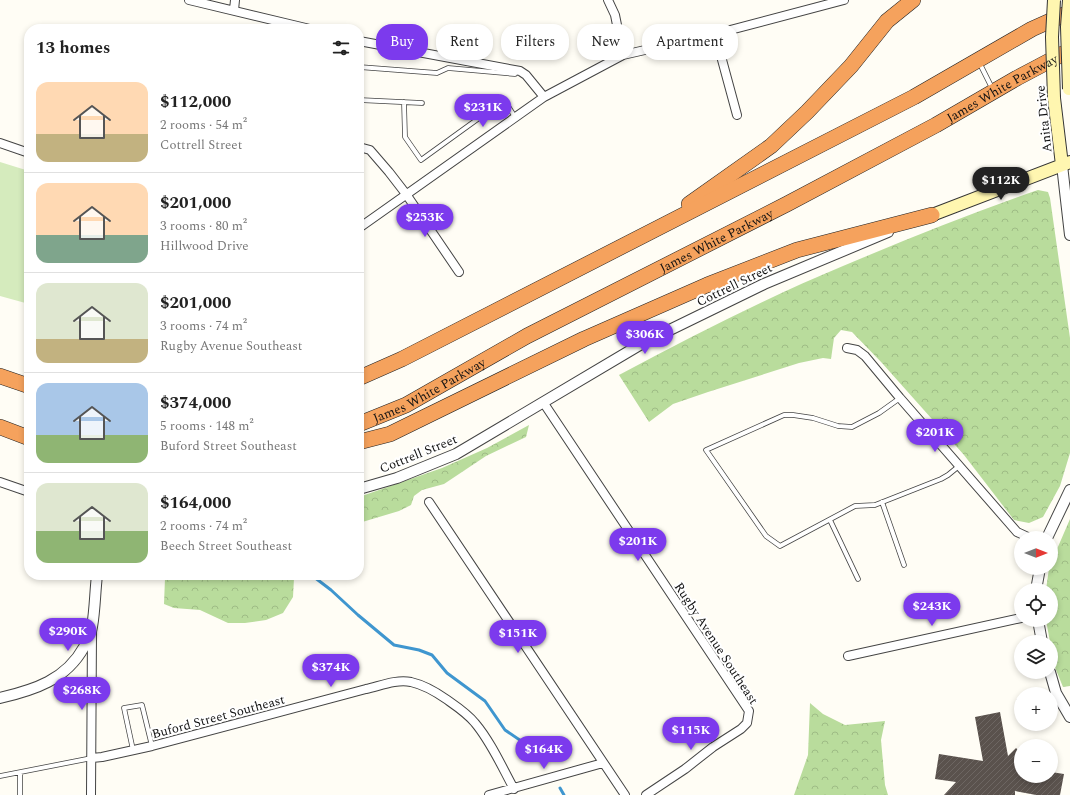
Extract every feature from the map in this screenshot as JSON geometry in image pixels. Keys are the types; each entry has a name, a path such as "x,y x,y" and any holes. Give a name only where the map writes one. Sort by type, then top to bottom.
{"highway":[{"path":"647,234 771,146 807,112 845,72 887,21 913,0"},
{"path":"364,376 402,360 914,97 1032,29 1070,12"},
{"name":"James White Parkway","path":"364,422 406,405 527,336 794,201 936,125 1070,50"},
{"path":"364,441 390,434 584,339 721,280 797,250 932,215"},
{"path":"0,376 24,384"},
{"path":"0,427 24,436"}],"main road":[{"name":"Anita Drive","path":"1054,0 1052,37 1054,98 1066,164"},
{"path":"1069,0 1067,27 1069,93"},
{"name":"Cottrell Street","path":"932,215 1066,164"}],"street":[{"path":"189,0 290,24"},
{"path":"234,10 235,0"},
{"path":"608,0 617,24"},
{"path":"738,28 844,0"},
{"path":"364,42 520,71 526,75 544,97"},
{"path":"364,224 544,97 614,60"},
{"path":"722,60 738,116"},
{"path":"0,143 24,151"},
{"path":"364,148 370,150 406,194 459,272"},
{"name":"Anita Drive","path":"1066,164 1070,235"},
{"name":"Cottrell Street","path":"364,488 397,478 456,454 644,344 764,284 932,215"},
{"path":"847,348 857,350 865,356 1016,531"},
{"name":"Rugby Avenue Southeast","path":"543,402 749,711 747,723 741,729 646,795"},
{"path":"0,482 24,490"},
{"path":"1050,531 1070,490"},
{"path":"429,502 625,795"},
{"path":"92,795 91,672 92,628 97,580"},
{"path":"848,656 1014,620"},
{"path":"0,698 40,687 64,672 82,651 92,628"},
{"name":"Buford Street Southeast","path":"92,758 152,746 366,689 398,682 410,682 426,687 440,695 460,709 474,722 485,736 514,789"},
{"path":"1058,700 1070,717"},
{"path":"489,795 603,763"}],"lane":[{"path":"978,60 993,92"},
{"path":"364,67 437,73 448,68 526,75"},
{"path":"364,100 422,103"},
{"path":"404,102 406,137 421,160 504,100 515,117"},
{"path":"900,398 879,413 852,427 838,426 813,418 784,415 706,450 766,536 780,546 855,506 875,505 941,479 959,466"},
{"path":"882,502 904,565"},
{"path":"830,520 858,579"},
{"path":"133,750 124,708 142,705 152,746"},
{"path":"0,776 92,758"},
{"path":"20,772 20,795"}],"green space":[{"path":"0,162 24,169 24,303 0,296"},
{"path":"1038,190 1048,192 1050,198 1070,338 1070,453 1060,486 1043,517 1029,523 1014,520 964,455 882,363 852,332 841,330 834,338 831,359 823,358 799,363 673,404 649,422 619,375 730,318 814,278 940,226"},
{"path":"529,425 526,437 486,456 444,484 422,490 414,496 411,505 399,511 364,522 364,495 442,468 487,448"},
{"path":"1070,519 1070,686 1063,687 1058,675 1058,635 1049,635 1047,627 1058,627 1058,583 1047,583 1048,575 1058,575 1058,547"},
{"path":"165,580 294,580 293,597 283,613 266,620 245,623 228,623 200,610 174,608 164,604"},
{"path":"810,703 823,714 845,725 885,721 881,740 885,785 888,795 794,795 808,755"}],"building":[{"path":"1000,712 1008,756 1014,750 1014,783 1058,783 1058,773 1064,774 1060,795 1036,795 1015,791 1015,795 944,795 956,782 935,779 939,754 983,761 975,717"}],"waterway":[{"path":"318,580 394,645 419,650 432,655 447,673 485,701 505,730 530,747 544,760"},
{"path":"560,788 564,795"}]}
